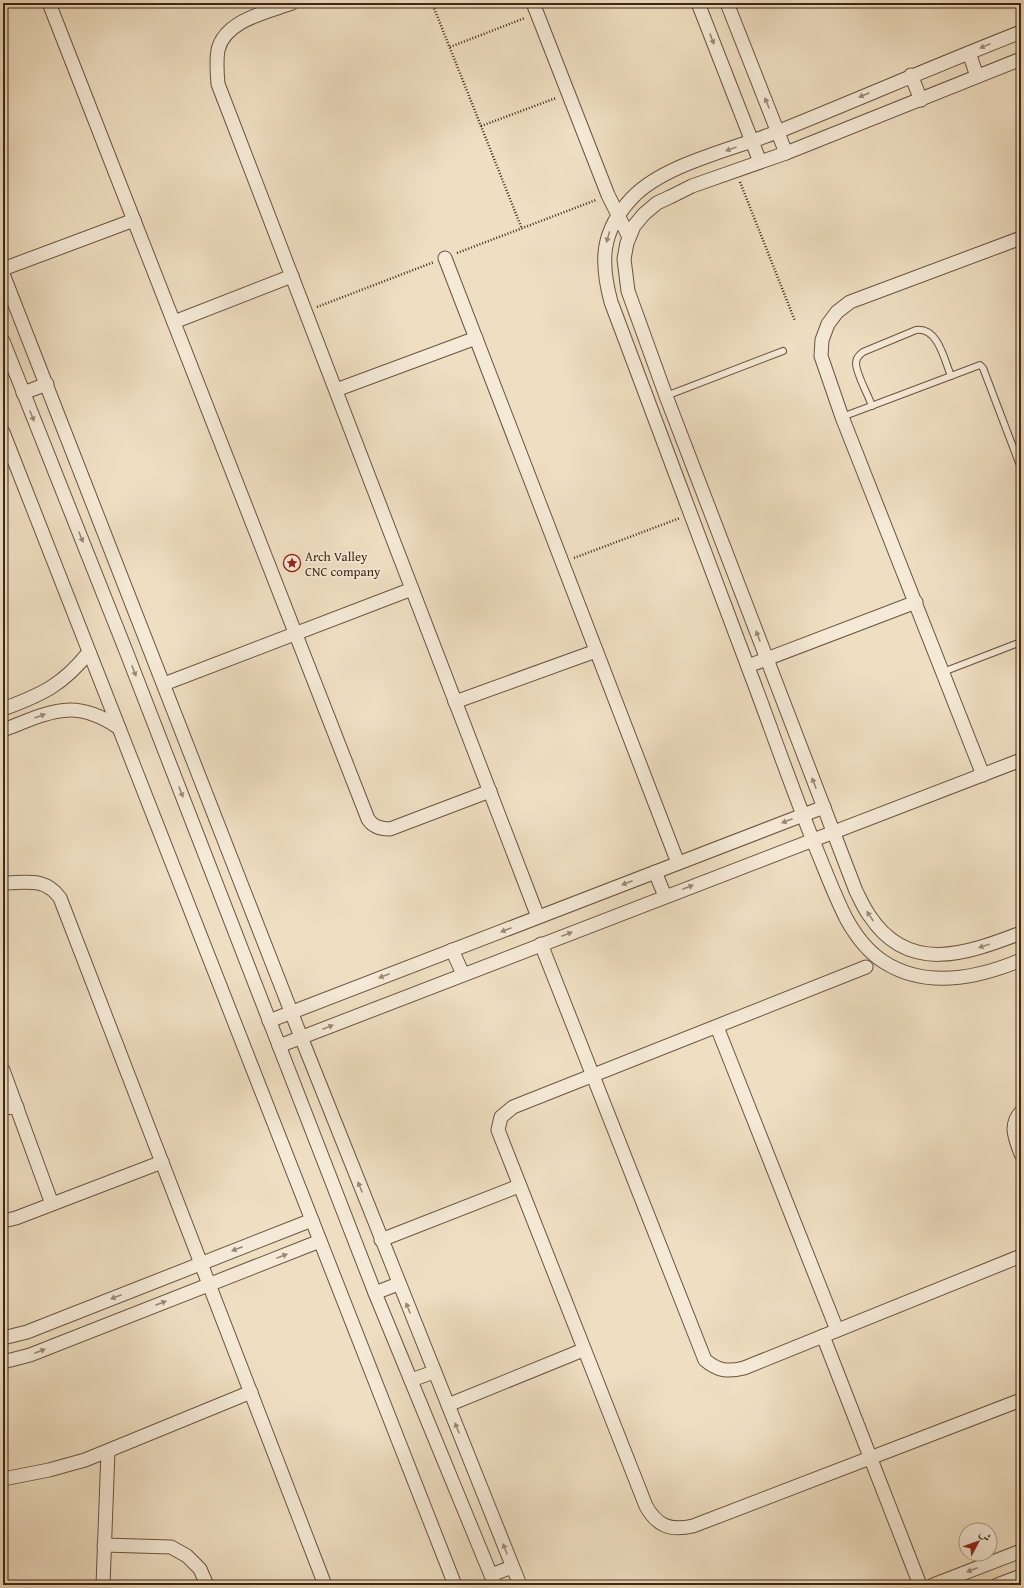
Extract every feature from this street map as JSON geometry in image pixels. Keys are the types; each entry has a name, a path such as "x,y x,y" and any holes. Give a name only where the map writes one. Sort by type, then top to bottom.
{"street":[{"path":"49,3 294,634 368,820 371,825 384,829 390,829 490,791"},
{"path":"292,3 240,23 227,34 219,48 216,64 218,84 538,917"},
{"path":"698,3 760,162"},
{"path":"727,3 786,153"},
{"path":"535,8 617,215 629,237"},
{"path":"1021,32 911,75 778,131 687,164 662,176 632,197 617,215 609,233 603,256 605,280 668,458 748,666 812,839 848,921 861,942 884,962 906,972 933,979 968,976 1021,960"},
{"path":"969,52 978,76"},
{"path":"1021,59 786,153 692,186 657,203 644,214 634,226 629,237 624,259 628,291 686,451 856,891 870,916 883,932 899,945 918,953 938,956 959,954 1021,933"},
{"path":"911,75 921,100"},
{"path":"3,269 134,220"},
{"path":"983,775 842,417 821,356 822,340 828,324 838,312 850,302 1021,238"},
{"path":"445,258 678,863"},
{"path":"3,274 398,1284 520,1585"},
{"path":"174,322 292,276"},
{"path":"336,390 476,338"},
{"path":"3,341 195,827 278,1046 375,1292 493,1580 512,1567"},
{"path":"23,393 47,384"},
{"path":"3,432 455,1585"},
{"path":"668,458 686,451"},
{"path":"164,684 412,589"},
{"path":"748,666 916,602"},
{"path":"126,651 147,642"},
{"path":"455,702 596,651"},
{"path":"3,709 37,697 56,686 89,652"},
{"path":"3,730 44,714 64,709 83,710 102,716 119,728"},
{"path":"278,1046 812,839 1021,760"},
{"path":"269,1021 824,807"},
{"path":"195,827 216,819"},
{"path":"655,872 665,896"},
{"path":"3,883 41,882 49,886 60,898 325,1585"},
{"path":"541,944 705,1360 713,1367 723,1371 734,1371 1021,1256"},
{"path":"452,950 462,974"},
{"path":"866,967 717,1027 513,1106 501,1117 498,1130 583,1350 646,1506 651,1516 659,1523 669,1528 680,1529 692,1526 1021,1400"},
{"path":"717,1027 837,1330"},
{"path":"3,1070 52,1204"},
{"path":"3,1108 17,1107"},
{"path":"1021,1112 1015,1119 1014,1130 1021,1154"},
{"path":"3,1221 16,1218 162,1162"},
{"path":"381,1240 519,1186"},
{"path":"3,1338 27,1332 312,1220"},
{"path":"3,1362 30,1355 320,1241"},
{"path":"375,1292 398,1284"},
{"path":"823,1336 872,1458 920,1585"},
{"path":"448,1406 583,1350"},
{"path":"411,1380 434,1372"},
{"path":"3,1479 49,1470 108,1451 251,1392"},
{"path":"102,1585 108,1451"},
{"path":"104,1545 171,1547 187,1556 200,1569 207,1585"},
{"path":"933,1585 1021,1551"},
{"path":"997,1585 1021,1576"}],"lane":[{"path":"872,406 856,362 858,356 863,352 916,330 922,329 929,332 934,337 951,376"},
{"path":"666,396 783,351"},
{"path":"842,417 978,365 982,366 1021,468"},
{"path":"943,672 1021,642"}],"path":[{"path":"432,3 522,229"},
{"path":"450,48 535,8"},
{"path":"481,126 568,94"},
{"path":"735,170 795,321"},
{"path":"562,562 690,514"}],"place":[{"name":"Arch Valley CNC company","path":"292,563"}]}
